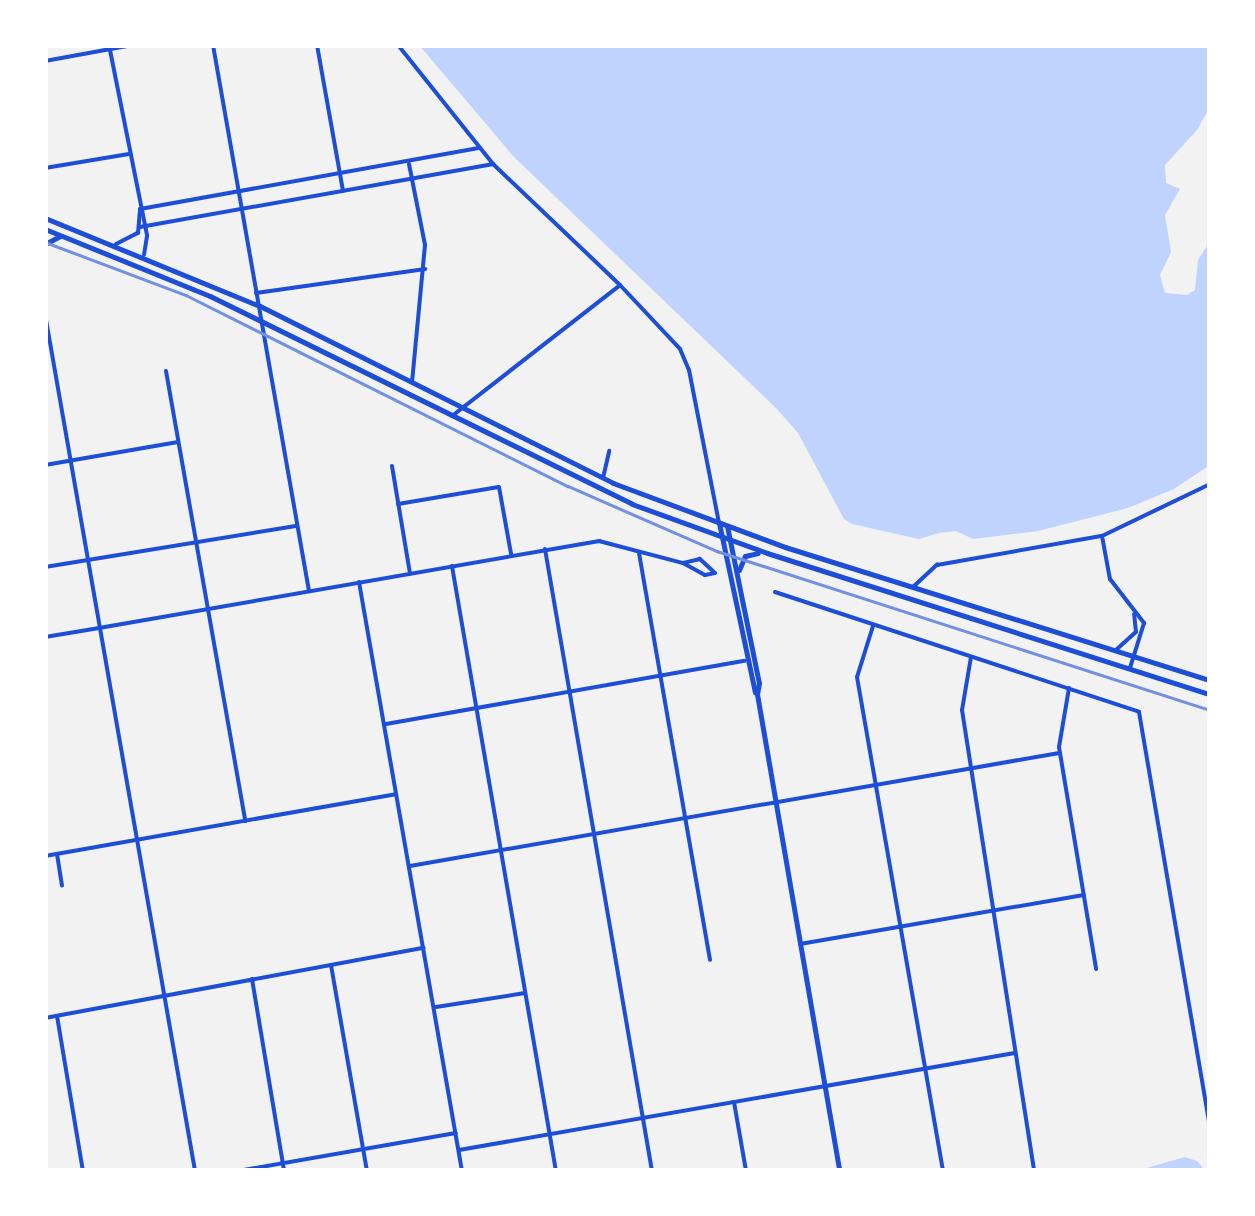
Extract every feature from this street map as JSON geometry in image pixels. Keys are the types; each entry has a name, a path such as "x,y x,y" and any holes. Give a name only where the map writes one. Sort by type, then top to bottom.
{"main road":[{"path":"45,218 144,255 260,306 603,478 723,524 1210,680"},
{"path":"45,229 126,260 263,322 610,494 767,554 1210,694"},
{"path":"45,244 63,235"},
{"path":"126,260 144,255"},
{"path":"723,524 722,537 746,661 757,694"},
{"path":"723,524 731,540 738,575 838,1171"},
{"path":"738,575 747,554 767,554"}],"street":[{"path":"45,61 133,45"},
{"path":"213,45 309,591"},
{"path":"317,45 343,191"},
{"path":"398,45 493,164 671,338 685,359 723,524"},
{"path":"110,47 140,210 144,255"},
{"path":"140,210 480,148"},
{"path":"45,168 130,154"},
{"path":"408,164 425,245 412,383"},
{"path":"116,244 134,238 142,227 493,164"},
{"path":"256,293 424,270"},
{"path":"452,416 620,285"},
{"path":"45,314 196,1171"},
{"path":"45,363 53,362"},
{"path":"166,371 246,821"},
{"path":"45,464 178,442"},
{"path":"603,478 609,451"},
{"path":"392,466 410,573"},
{"path":"913,587 930,566 1102,536 1210,484"},
{"path":"398,504 499,487 511,555"},
{"path":"45,566 296,526"},
{"path":"1102,536 1110,578 1144,623 1130,668"},
{"path":"45,637 599,541 684,563 706,575 715,573 700,560 684,563"},
{"path":"545,549 652,1171"},
{"path":"640,552 710,960"},
{"path":"452,566 556,1171"},
{"path":"359,582 462,1171"},
{"path":"774,592 1138,710 1210,1126"},
{"path":"1114,650 1136,632 1132,610"},
{"path":"873,626 857,678 942,1171"},
{"path":"971,657 962,700 970,770 1034,1168"},
{"path":"385,724 746,661"},
{"path":"1069,688 1059,753 1096,969"},
{"path":"410,866 1059,753"},
{"path":"45,856 396,794"},
{"path":"57,854 62,886"},
{"path":"800,944 1084,895"},
{"path":"45,1018 424,948"},
{"path":"332,965 367,1171"},
{"path":"252,979 284,1171"},
{"path":"434,1008 525,992"},
{"path":"57,1016 83,1171"},
{"path":"459,1150 1016,1054"},
{"path":"734,1102 746,1171"},
{"path":"238,1171 456,1133"}],"water":[{"path":"419,45 1210,45 1210,107 1197,130 1165,165 1166,183 1180,189 1165,215 1171,252 1160,275 1165,293 1187,295 1195,290 1198,260 1210,241 1210,465 1174,489 1128,508 1038,531 973,539 956,531 919,539 852,524 844,519 798,433 776,408 514,157"},
{"path":"1185,1157 1197,1161 1206,1171 1136,1171"}],"railway":[{"path":"45,242 186,295 568,486 717,551 1210,710"}]}
